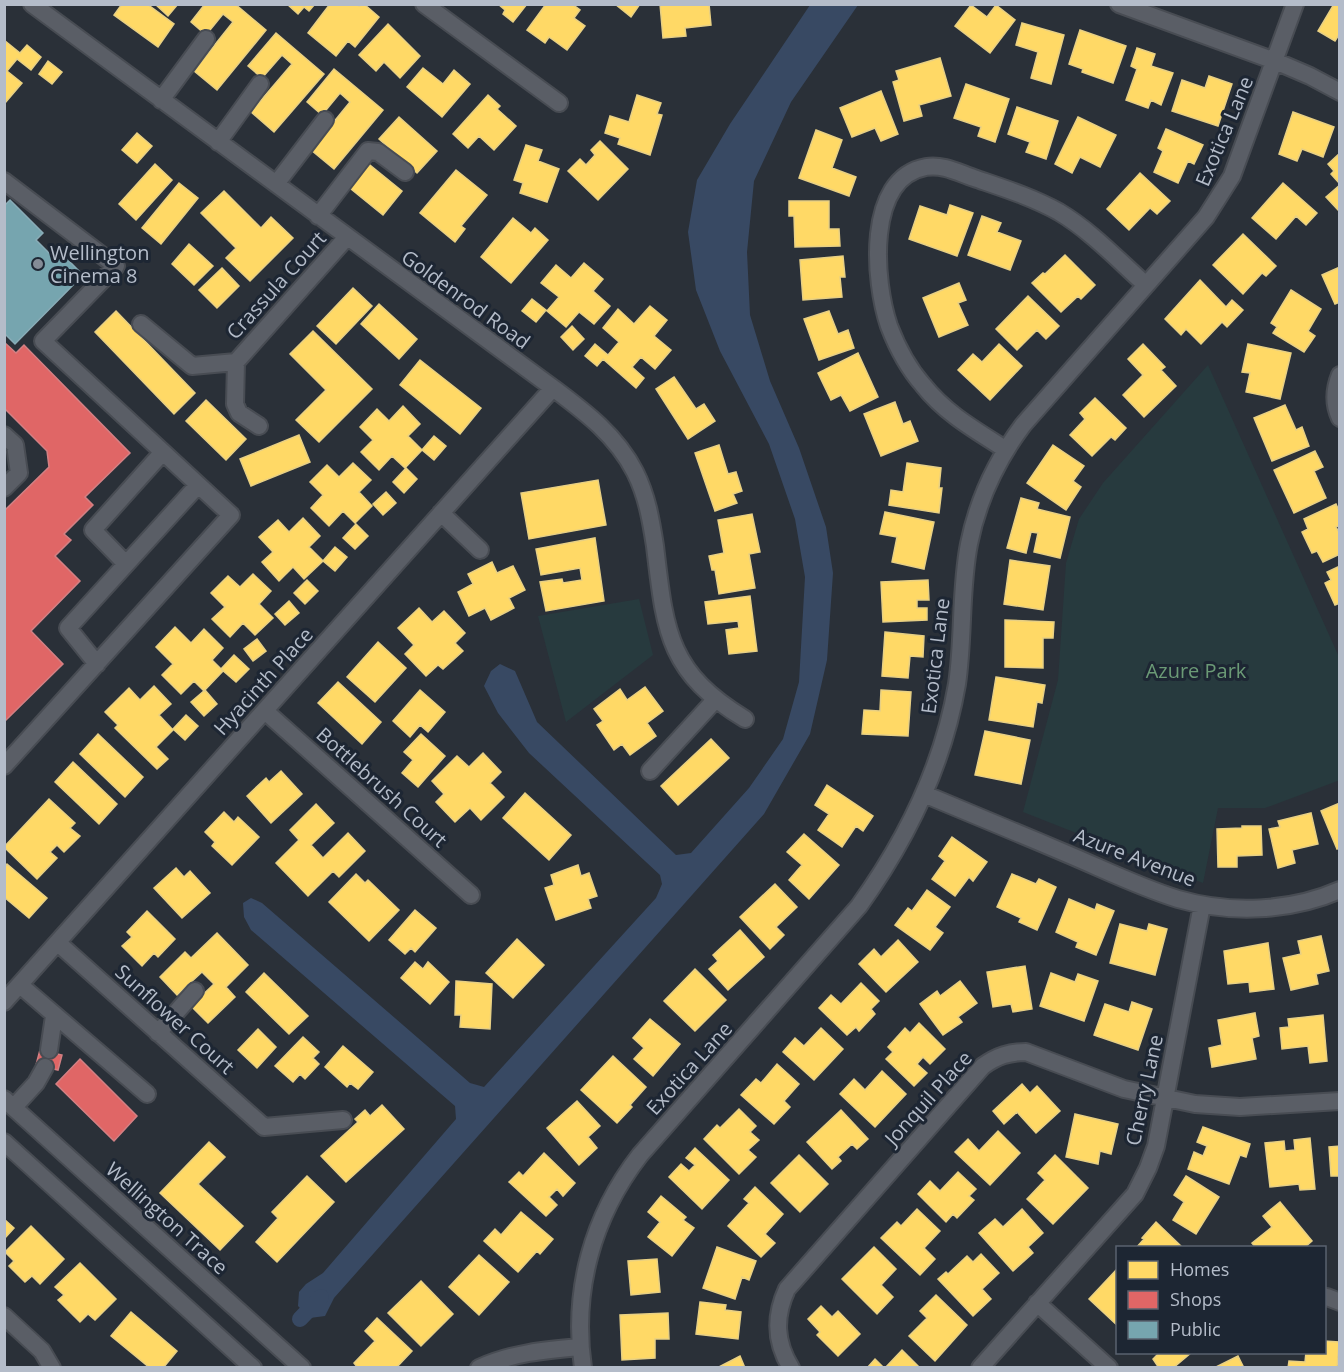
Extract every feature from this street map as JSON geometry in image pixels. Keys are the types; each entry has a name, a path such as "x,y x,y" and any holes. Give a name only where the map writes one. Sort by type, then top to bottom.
{"street":[{"name":"Goldenrod Road","path":"32,4 553,388 605,430 634,471 645,495 651,519 664,618 681,661 694,680 715,699 745,719"},
{"path":"424,4 559,103"},
{"path":"1119,4 1275,61 1340,92"},
{"name":"Exotica Lane","path":"583,1368 580,1347 581,1293 585,1270 598,1225 614,1194 640,1155 859,906 895,853 924,794 947,728 962,642 966,568 976,512 989,480 1005,449 1030,416 1206,217 1220,197 1242,154 1295,4"},
{"path":"161,100 206,39"},
{"path":"218,142 260,84"},
{"path":"276,184 325,120"},
{"path":"318,216 368,151 378,152 405,172"},
{"path":"1005,449 961,421 934,398 907,363 890,326 882,301 878,247 888,196 894,186 918,169 941,166 1032,199 1060,213 1084,230 1146,285"},
{"path":"4,181 116,266 43,342 231,515 4,766"},
{"name":"Crassula Court","path":"236,362 347,237"},
{"path":"141,324 192,366 236,362 235,404 239,413 259,426"},
{"path":"1340,375 1335,387 1334,399 1340,418"},
{"name":"Hyacinth Place","path":"4,1002 553,388"},
{"path":"4,435 15,445 19,473 4,488"},
{"path":"126,564 93,530 162,453"},
{"path":"97,663 68,628 198,485"},
{"path":"441,513 480,550"},
{"path":"650,771 715,699"},
{"name":"Bottlebrush Court","path":"265,711 471,895"},
{"name":"Azure Avenue","path":"924,794 1157,891 1202,905 1235,909 1268,908 1301,903 1340,890"},
{"name":"Cherry Lane","path":"980,1368 1135,1194 1148,1168 1156,1146 1166,1099 1202,905"},
{"name":"Sunflower Court","path":"58,943 264,1127 343,1120"},
{"path":"20,985 147,1094"},
{"path":"158,1033 195,991"},
{"path":"49,1050 54,1016"},
{"name":"Jonquil Place","path":"791,1368 780,1347 777,1323 786,1289 983,1066 1003,1054 1026,1052 1124,1089 1195,1104 1240,1107 1340,1101"},
{"path":"9,1103 36,1083 45,1067"},
{"name":"Wellington Trace","path":"9,1103 302,1368"},
{"path":"4,1142 253,1368"},
{"path":"1037,1304 1109,1368"},
{"path":"4,1316 42,1351 52,1368"},
{"path":"479,1368 507,1357 532,1351 580,1347"}],"green space":[{"name":"Azure Park","path":"1208,365 1339,657 1340,780 1265,808 1218,808 1203,883 1023,812 1058,680 1066,563 1079,519 1103,483"},
{"path":"639,599 653,655 566,722 538,616"}],"water":[{"path":"810,5 858,5 791,102 754,181 747,252 750,315 770,381 799,448 826,527 833,573 827,660 810,734 764,814 334,1298 325,1316 310,1318 298,1306 299,1292 306,1284 323,1273 456,1119 455,1106 251,930 244,917 243,903 251,898 262,903 470,1083 484,1087 656,898 662,884 660,875 529,753 498,713 484,686 491,671 500,664 515,671 537,722 676,855 691,853 749,788 783,739 799,682 805,577 795,519 769,444 720,351 696,290 688,232 697,180 730,124"}],"building: Homes":[{"path":"122,4 147,4 174,24 158,47 114,15"},
{"path":"155,4 178,4 168,16"},
{"path":"205,4 235,4 266,30 217,90 194,71 233,22 223,14 206,35 191,22"},
{"path":"287,4 315,4 309,11 304,7 298,14"},
{"path":"330,4 359,6 364,4 379,17 355,47 348,41 336,56 308,33"},
{"path":"498,4 527,4 513,22 503,14 505,10"},
{"path":"546,4 572,4 580,10 574,18 585,26 567,50 549,37 545,43 527,30"},
{"path":"615,4 640,4 631,17"},
{"path":"660,4 709,4 711,25 685,28 686,36 663,38"},
{"path":"1334,4 1340,4 1340,33 1335,41 1318,31"},
{"path":"971,5 987,17 996,5 1015,20 990,53 955,26"},
{"path":"1022,23 1064,35 1051,84 1031,78 1038,52 1016,45"},
{"path":"388,24 420,56 400,78 384,62 376,71 359,55"},
{"path":"1080,30 1126,46 1113,83 1082,72 1083,69 1069,64"},
{"path":"276,33 324,74 274,132 251,112 292,64 282,55 262,78 248,66"},
{"path":"4,40 20,53 27,45 41,57 31,70 17,59 7,71 22,83 5,103"},
{"path":"1137,48 1155,54 1151,66 1173,73 1161,105 1151,100 1148,108 1126,100 1137,69 1131,66"},
{"path":"940,58 951,96 919,105 922,116 904,121 893,82 899,80 896,71"},
{"path":"48,61 62,72 52,84 39,74"},
{"path":"423,68 443,84 454,70 470,84 442,117 407,87"},
{"path":"334,69 383,110 334,169 311,150 350,102 340,93 322,115 307,102"},
{"path":"1209,76 1232,84 1218,126 1172,111 1182,80 1205,88"},
{"path":"966,84 1009,99 995,142 978,136 981,127 954,118"},
{"path":"881,91 898,134 881,141 875,128 852,137 840,108"},
{"path":"488,95 500,106 497,109 516,126 494,150 479,136 468,148 453,134"},
{"path":"637,95 661,103 657,114 662,115 650,155 618,144 620,138 605,133 610,116 629,122"},
{"path":"1017,107 1058,121 1046,159 1026,152 1030,142 1008,134"},
{"path":"1293,112 1334,127 1323,157 1302,149 1297,161 1279,154"},
{"path":"399,117 437,151 417,173 379,139"},
{"path":"1078,117 1116,135 1100,167 1080,157 1072,173 1055,164"},
{"path":"1166,129 1203,145 1194,164 1188,161 1178,183 1154,172 1163,151 1158,148"},
{"path":"816,130 842,140 832,168 856,177 849,196 799,178"},
{"path":"137,133 152,146 137,163 122,150"},
{"path":"600,141 628,169 598,200 568,171 580,159 586,165 595,155 591,150"},
{"path":"526,145 542,150 538,161 559,169 547,202 520,193 523,183 514,180"},
{"path":"1340,153 1340,184 1331,174 1334,171 1328,164"},
{"path":"365,161 402,191 383,215 346,185"},
{"path":"155,164 172,180 136,220 119,204"},
{"path":"456,170 487,195 461,226 465,229 455,242 420,213"},
{"path":"1140,173 1170,201 1157,214 1150,208 1129,230 1107,209"},
{"path":"179,183 198,198 161,244 142,228"},
{"path":"1283,183 1317,213 1306,225 1296,216 1276,239 1252,218"},
{"path":"1340,185 1340,212 1326,197"},
{"path":"224,191 261,228 271,217 293,238 250,281 226,258 236,248 201,213"},
{"path":"789,201 829,201 829,229 839,229 840,246 795,247 794,216 789,216"},
{"path":"950,205 973,213 957,256 909,239 920,206 947,215"},
{"path":"982,216 1001,223 997,232 1021,241 1010,270 968,255"},
{"path":"513,218 531,233 535,228 548,240 511,283 481,257"},
{"path":"1243,234 1276,266 1266,276 1262,273 1243,294 1213,265"},
{"path":"189,244 213,266 194,285 172,264"},
{"path":"1065,255 1095,285 1081,299 1078,296 1061,312 1032,283"},
{"path":"843,256 845,277 840,277 842,297 803,300 800,260"},
{"path":"584,263 603,279 593,291 610,306 594,324 579,312 566,327 547,311 559,297 541,283 556,265 571,278"},
{"path":"1340,267 1340,302 1335,304 1322,275"},
{"path":"222,268 239,286 217,308 199,290"},
{"path":"1200,280 1226,307 1232,300 1243,310 1227,327 1222,322 1201,344 1186,329 1181,335 1165,319"},
{"path":"959,283 966,300 958,303 968,325 939,337 923,298"},
{"path":"353,288 372,306 336,344 317,326"},
{"path":"1291,290 1321,309 1308,331 1315,336 1304,352 1273,333 1277,327 1271,323"},
{"path":"1028,296 1059,326 1046,339 1037,330 1017,350 996,329"},
{"path":"532,299 546,310 536,322 522,311"},
{"path":"379,304 417,339 399,359 361,324"},
{"path":"650,306 667,320 654,336 671,350 655,369 641,357 632,367 644,378 636,388 603,359 597,366 585,356 595,344 608,355 619,342 603,328 618,309 634,324"},
{"path":"116,311 195,393 174,414 95,332"},
{"path":"829,311 838,334 848,330 854,348 819,360 804,319"},
{"path":"572,326 584,339 573,350 561,337"},
{"path":"313,331 372,389 319,442 296,420 326,390 290,354"},
{"path":"999,344 1022,366 990,400 958,370 973,354 982,362"},
{"path":"1143,344 1165,367 1161,370 1176,386 1144,417 1123,395 1143,375 1128,359"},
{"path":"1248,344 1291,353 1280,399 1246,392 1250,373 1242,372"},
{"path":"858,353 878,397 850,411 841,395 831,400 818,373"},
{"path":"420,360 481,408 460,434 400,385"},
{"path":"674,377 696,409 704,404 715,421 688,439 656,389"},
{"path":"1095,398 1126,428 1115,440 1111,437 1092,456 1070,435 1085,419 1080,413"},
{"path":"206,400 246,439 226,460 186,421"},
{"path":"895,402 903,424 910,421 918,441 881,456 864,414"},
{"path":"1285,405 1296,430 1302,427 1309,446 1272,461 1254,418"},
{"path":"403,406 420,424 408,436 422,450 405,468 392,456 379,470 361,452 373,440 360,427 377,409 389,421"},
{"path":"299,435 310,462 251,486 240,459"},
{"path":"434,436 446,446 434,460 422,450"},
{"path":"719,445 728,474 736,472 742,491 733,494 737,503 715,511 695,453"},
{"path":"1053,445 1084,466 1073,481 1081,487 1066,510 1027,483"},
{"path":"1315,451 1323,467 1314,471 1326,498 1294,513 1274,470"},
{"path":"353,463 371,480 359,492 372,506 355,523 343,511 329,526 311,508 323,495 310,482 327,465 339,477"},
{"path":"907,463 941,468 939,488 942,488 939,513 889,505 891,490 903,492"},
{"path":"406,468 417,479 404,493 393,482"},
{"path":"598,480 606,525 529,539 521,493"},
{"path":"386,492 396,503 383,515 373,504"},
{"path":"1021,498 1039,503 1037,509 1070,517 1060,558 1034,552 1038,533 1031,532 1026,553 1007,548"},
{"path":"1336,504 1340,513 1340,525 1336,527 1340,534 1340,554 1323,562 1317,551 1312,553 1302,532 1308,529 1304,519"},
{"path":"885,512 934,522 924,569 892,562 897,537 880,534"},
{"path":"752,514 760,552 749,554 755,588 719,594 715,570 712,570 709,556 724,553 718,520"},
{"path":"303,518 320,536 309,547 323,561 304,579 293,567 279,581 262,562 273,552 259,537 278,520 289,532"},
{"path":"356,524 368,536 355,549 343,538"},
{"path":"595,538 604,601 546,611 540,582 562,579 563,583 582,580 580,568 541,575 536,549"},
{"path":"335,547 347,557 335,571 323,561"},
{"path":"1010,560 1050,566 1043,610 1004,604"},
{"path":"492,562 497,573 513,566 525,590 509,598 514,608 491,620 485,608 469,616 458,592 473,584 468,574"},
{"path":"1340,566 1340,603 1335,605 1325,583 1331,580 1327,572"},
{"path":"253,574 271,591 259,604 273,618 255,635 243,623 230,637 212,619 225,607 211,593 228,576 240,587"},
{"path":"307,580 318,591 305,604 294,593"},
{"path":"928,580 929,600 917,600 917,608 927,608 927,620 883,622 881,582"},
{"path":"750,596 757,651 729,654 726,630 739,628 738,621 708,624 705,602"},
{"path":"289,601 299,613 285,625 275,614"},
{"path":"419,608 432,622 444,611 465,633 455,643 463,651 443,669 438,665 426,676 405,654 414,645 398,628"},
{"path":"1005,620 1054,622 1053,638 1043,638 1043,668 1005,667"},
{"path":"175,627 191,643 204,629 223,648 212,660 223,671 204,691 194,681 181,694 162,675 173,664 156,647"},
{"path":"885,632 924,636 923,657 910,656 908,678 882,676"},
{"path":"257,639 266,651 253,661 244,649"},
{"path":"378,642 406,668 375,702 347,677"},
{"path":"234,655 249,669 236,682 221,669"},
{"path":"996,677 1045,685 1042,703 1037,702 1033,727 989,720"},
{"path":"338,682 381,722 362,744 318,703"},
{"path":"154,686 171,704 159,715 173,730 156,747 168,759 157,769 115,728 118,725 105,712 129,688 140,700"},
{"path":"645,687 663,711 647,723 656,736 630,755 622,744 614,750 597,725 603,721 594,709 620,689 627,700"},
{"path":"205,690 217,704 204,716 191,702"},
{"path":"420,690 445,712 428,732 420,725 410,737 393,721"},
{"path":"881,690 911,692 908,736 862,734 864,710 880,711"},
{"path":"186,715 198,726 185,740 173,729"},
{"path":"985,731 1030,740 1021,784 975,775"},
{"path":"98,734 143,777 125,797 80,754"},
{"path":"421,734 445,756 418,787 402,773 413,760 404,752"},
{"path":"711,739 729,758 678,805 661,786"},
{"path":"483,753 501,772 490,783 504,797 481,820 470,808 455,822 436,802 444,794 432,781 457,756 469,767"},
{"path":"73,762 117,804 99,824 55,782"},
{"path":"281,771 302,794 271,823 247,796 266,778 269,782"},
{"path":"827,785 873,816 863,831 856,826 842,847 818,830 829,814 815,805"},
{"path":"525,793 571,835 549,860 503,818"},
{"path":"49,799 75,823 70,828 80,836 64,852 57,845 50,852 57,858 37,879 4,847"},
{"path":"1340,803 1340,848 1337,849 1321,811"},
{"path":"316,804 334,823 311,845 323,858 348,833 365,851 339,877 333,871 308,896 276,863 299,840 290,830"},
{"path":"224,812 234,822 238,817 259,837 232,865 212,846 215,842 205,832"},
{"path":"1311,813 1318,844 1292,850 1295,863 1278,868 1269,829 1280,827 1278,821"},
{"path":"1242,826 1261,826 1262,855 1237,856 1237,867 1218,867 1217,829 1242,828"},
{"path":"804,834 839,865 809,899 789,880 802,865 787,852"},
{"path":"952,837 987,862 973,881 969,877 955,896 932,879 945,861 939,856"},
{"path":"7,864 47,898 29,918 4,897 4,868"},
{"path":"578,865 581,876 589,873 597,896 588,899 591,908 556,920 545,888 554,885 551,875"},
{"path":"176,868 184,877 190,871 210,893 182,918 154,888"},
{"path":"356,874 365,883 368,880 399,910 369,941 329,902"},
{"path":"1012,874 1036,884 1039,879 1056,887 1037,930 1019,922 1021,918 997,907"},
{"path":"775,884 797,907 776,927 784,935 770,949 740,917"},
{"path":"927,890 950,907 935,927 943,933 930,950 895,925 908,908 912,911"},
{"path":"1069,899 1095,910 1097,904 1114,911 1096,955 1076,947 1078,942 1056,932"},
{"path":"415,910 436,928 415,952 411,948 405,954 389,940"},
{"path":"147,911 175,939 158,957 154,953 142,966 122,946 132,937 127,932"},
{"path":"1120,924 1147,931 1149,924 1167,929 1155,975 1110,963"},
{"path":"740,930 764,957 728,990 709,969 718,961 713,955"},
{"path":"217,933 248,965 226,987 235,997 208,1023 191,1006 214,984 202,972 177,995 160,977 185,952 191,958"},
{"path":"1321,936 1329,971 1316,974 1318,984 1291,990 1283,958 1301,954 1298,941"},
{"path":"517,939 544,965 513,998 486,973"},
{"path":"898,940 918,962 886,992 859,964 874,949 881,957"},
{"path":"1268,943 1274,989 1250,992 1249,982 1228,984 1224,951"},
{"path":"415,962 423,969 428,962 449,982 430,1004 401,978"},
{"path":"1025,966 1032,1009 1013,1012 1011,1004 993,1007 987,972"},
{"path":"695,969 726,1000 695,1031 664,1001"},
{"path":"264,973 308,1016 289,1034 246,992"},
{"path":"1051,973 1075,982 1078,974 1098,981 1084,1021 1040,1006"},
{"path":"456,981 492,984 490,1029 460,1027 461,1015 455,1015"},
{"path":"960,981 977,1003 958,1017 962,1022 943,1035 920,1004 937,991 940,996"},
{"path":"861,983 879,1001 871,1009 875,1014 859,1031 856,1027 847,1035 819,1008 831,995 841,1004"},
{"path":"1132,1002 1152,1009 1138,1050 1094,1035 1105,1004 1129,1012"},
{"path":"1255,1013 1259,1036 1252,1038 1256,1059 1212,1067 1209,1048 1222,1045 1218,1020"},
{"path":"1323,1015 1327,1061 1310,1063 1308,1046 1282,1049 1280,1028 1289,1027 1288,1019"},
{"path":"650,1019 680,1044 653,1076 634,1059 644,1048 633,1038"},
{"path":"919,1023 945,1049 930,1064 923,1057 917,1064 927,1073 914,1086 886,1059 893,1052 888,1047 905,1028 910,1033"},
{"path":"821,1028 843,1049 814,1080 783,1052 795,1038 804,1046"},
{"path":"258,1029 276,1047 257,1068 238,1050"},
{"path":"303,1037 319,1052 313,1058 319,1064 305,1079 300,1074 293,1082 275,1066"},
{"path":"343,1046 373,1072 358,1089 350,1083 347,1087 325,1067"},
{"path":"613,1056 646,1087 617,1123 581,1090"},
{"path":"777,1064 799,1084 784,1101 790,1107 774,1124 741,1095 756,1079 761,1083"},
{"path":"882,1071 906,1094 875,1127 840,1094 854,1079 865,1090"},
{"path":"1022,1084 1030,1093 1037,1086 1060,1111 1036,1133 1017,1112 1004,1124 993,1111"},
{"path":"577,1101 600,1126 588,1137 597,1148 579,1165 547,1128"},
{"path":"382,1105 404,1129 346,1182 321,1156 358,1122 355,1119 365,1110 370,1116"},
{"path":"739,1109 756,1126 750,1132 759,1140 748,1150 756,1157 739,1174 704,1139 717,1125 720,1128"},
{"path":"841,1110 868,1139 857,1149 852,1144 838,1157 841,1161 832,1169 807,1142"},
{"path":"1075,1114 1118,1124 1111,1154 1100,1151 1098,1164 1066,1157"},
{"path":"1203,1127 1250,1144 1246,1157 1240,1155 1229,1184 1188,1169 1194,1152 1203,1156 1207,1146 1197,1142"},
{"path":"998,1131 1020,1153 990,1185 955,1152 968,1139 979,1151"},
{"path":"1310,1138 1315,1189 1300,1190 1299,1184 1270,1187 1265,1143 1284,1141 1285,1151 1295,1150 1294,1140"},
{"path":"209,1142 225,1157 198,1184 243,1226 220,1250 160,1193"},
{"path":"1340,1146 1340,1176 1331,1176 1329,1147"},
{"path":"695,1148 729,1180 702,1209 669,1177 681,1164 689,1171 695,1165 686,1158"},
{"path":"544,1153 575,1183 563,1196 557,1189 549,1197 557,1205 546,1216 509,1182 519,1172 523,1176"},
{"path":"799,1155 828,1184 800,1212 771,1183"},
{"path":"1055,1155 1088,1188 1053,1224 1027,1199 1045,1180 1038,1173"},
{"path":"958,1172 976,1189 969,1196 974,1200 957,1218 953,1214 946,1222 918,1194 930,1181 940,1191"},
{"path":"307,1176 334,1202 277,1262 256,1242 278,1218 272,1212"},
{"path":"1186,1176 1219,1197 1196,1234 1173,1220 1184,1202 1174,1195"},
{"path":"755,1187 783,1214 765,1234 775,1243 761,1257 728,1226 749,1203 744,1199"},
{"path":"661,1196 686,1217 683,1220 694,1228 672,1256 648,1237 660,1222 648,1212"},
{"path":"1280,1202 1312,1241 1306,1246 1254,1246 1252,1243 1272,1227 1263,1216"},
{"path":"917,1209 940,1231 924,1248 935,1259 920,1275 881,1238 897,1222 901,1226"},
{"path":"1022,1209 1043,1233 1028,1247 1033,1253 1013,1271 979,1233 995,1219 1003,1227"},
{"path":"521,1212 553,1239 540,1254 537,1251 518,1272 484,1241 495,1229 501,1235"},
{"path":"4,1219 14,1228 4,1239"},
{"path":"1156,1222 1181,1246 1138,1246 1144,1239 1142,1238"},
{"path":"31,1226 64,1259 40,1284 32,1276 25,1282 9,1266 14,1261 5,1252"},
{"path":"717,1247 756,1261 749,1280 742,1277 735,1299 703,1288"},
{"path":"874,1247 896,1269 881,1285 893,1297 877,1314 842,1279"},
{"path":"981,1254 999,1273 982,1289 991,1299 973,1316 938,1279 946,1272 948,1274 967,1256 973,1262"},
{"path":"479,1255 509,1282 479,1315 449,1287"},
{"path":"657,1259 660,1292 631,1295 628,1261"},
{"path":"80,1263 116,1299 95,1320 88,1314 80,1322 58,1300 64,1295 55,1287"},
{"path":"1116,1270 1116,1324 1089,1299"},
{"path":"421,1281 453,1314 421,1346 388,1313"},
{"path":"936,1295 967,1325 935,1361 909,1336 927,1318 920,1311"},
{"path":"700,1302 726,1305 725,1310 741,1312 738,1339 696,1334"},
{"path":"821,1306 832,1317 838,1311 860,1334 838,1356 817,1335 820,1332 808,1319"},
{"path":"131,1312 177,1351 163,1368 150,1368 111,1336"},
{"path":"668,1313 669,1339 655,1339 655,1358 622,1360 620,1315"},
{"path":"377,1318 412,1351 396,1368 358,1368 354,1363 375,1341 365,1331"},
{"path":"1326,1341 1339,1342 1337,1368 1288,1368 1289,1361 1305,1362 1306,1354 1326,1354"},
{"path":"902,1350 920,1368 885,1368"},
{"path":"1158,1354 1190,1354 1173,1368 1159,1368 1153,1359"},
{"path":"740,1356 745,1368 717,1368"},
{"path":"1238,1356 1244,1368 1214,1368"},
{"path":"875,1359 884,1368 867,1368"}],"building: Shops":[{"path":"4,342 16,353 24,345 130,453 85,497 93,505 64,534 71,540 55,556 80,581 31,631 63,664 4,722 4,511 49,467 47,451 4,408"},
{"path":"40,1050 62,1055 58,1070 36,1065"},
{"path":"80,1059 137,1116 114,1141 56,1084"}],"building: Public":[{"name":"Wellington Cinema 8","path":"10,200 43,233 36,240 50,254 56,248 83,275 15,344 4,333 4,206"}],"waterway":[{"path":"300,1319 321,1297"}],"place":[{"name":"Wellington Cinema 8","path":"38,264"}]}
